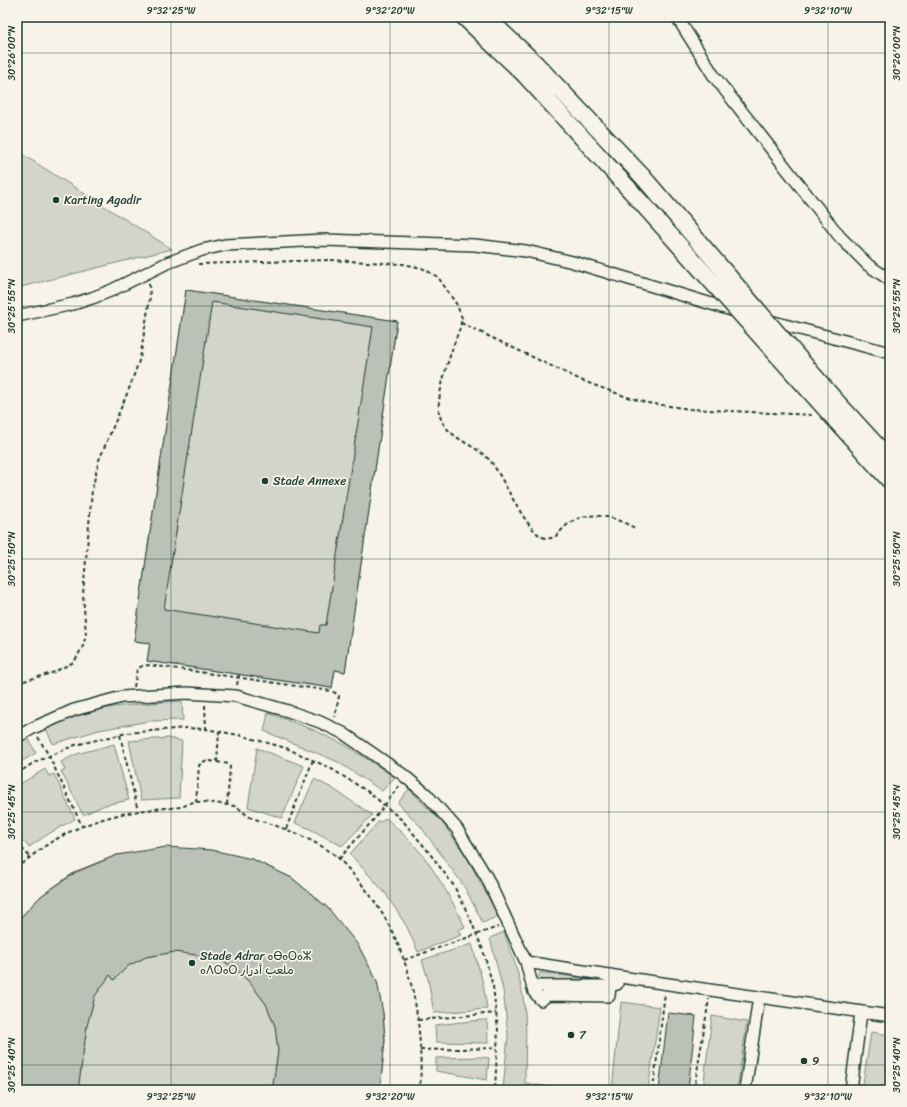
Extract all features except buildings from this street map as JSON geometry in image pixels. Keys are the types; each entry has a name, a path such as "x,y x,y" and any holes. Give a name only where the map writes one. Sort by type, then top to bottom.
{"highway":[{"path":"464,17 525,76 629,189 890,481"},
{"path":"486,17 535,63 642,176 835,400 890,460"}],"street":[{"path":"677,17 714,76 840,237 868,264 890,280"},
{"path":"17,316 73,304 92,298 185,256 202,250 225,245 324,240 500,247 526,251 573,262 709,304 890,353"},
{"path":"17,737 33,728 74,710 122,697 186,693 236,696 288,711 320,722 370,751 406,777 426,794 458,828 487,878 526,962 534,992 541,1000 548,995 610,986 634,979 890,1016"},
{"path":"526,962 610,986"},
{"path":"532,986 610,986"},
{"path":"745,1090 759,997"},
{"path":"851,1090 861,1012"}],"path":[{"path":"193,264 329,260 403,264 422,268 438,277 458,305 461,314 461,323 439,394 438,406 444,426 453,435 475,448 488,458 529,526 538,536 547,539 557,537 568,524 581,517 589,515 615,519 636,528"},
{"path":"17,683 52,673 74,662 83,646 86,635 83,594 92,490 99,460 129,389 140,358 150,297 149,272"},
{"path":"461,323 583,381 605,390 648,403 690,409 819,416"},
{"path":"133,696 137,669 142,666 150,665 332,691 337,694 339,698 333,729"},
{"path":"205,694 206,729"},
{"path":"33,728 49,756 82,826"},
{"path":"17,774 33,763 75,745 127,732 186,728 206,729 239,734 286,748 330,768 370,793 403,821 428,851 454,886 477,935 483,950 492,986 498,1030 495,1090"},
{"path":"217,762 218,732"},
{"path":"120,734 138,811"},
{"path":"286,829 313,760"},
{"path":"196,802 199,766 201,762 217,762 227,763 230,767 227,805"},
{"path":"339,860 385,805 406,777"},
{"path":"17,869 30,857 57,839 82,826 104,818 138,811 179,808 196,802 227,805 237,808 251,818 277,825 306,838 335,856 364,887 377,905 393,934 404,960 412,986 418,1020 420,1090"},
{"path":"17,843 30,857"},
{"path":"404,960 508,923"},
{"path":"653,1090 666,984"},
{"path":"694,1090 710,990"},
{"path":"418,1020 496,1013"},
{"path":"420,1050 497,1048"}],"shaded area":[{"name":"Karting Agadir","path":"17,151 172,249 17,288"},
{"name":"Stade Annexe","path":"186,290 397,321 345,672 335,670 332,688 147,661 150,643 134,641"},
{"path":"182,701 183,720 149,721 99,730 53,744 45,727 114,707"},
{"path":"268,713 314,730 345,745 395,777 382,791 338,762 264,731"},
{"path":"27,736 36,753 17,764 17,742"},
{"path":"168,738 182,741 179,798 141,800 129,741"},
{"path":"114,744 129,800 105,805 83,815 61,771 65,770 61,762 77,754"},
{"path":"257,748 304,766 282,818 248,807"},
{"path":"45,769 49,776 54,774 75,819 29,847 17,835 17,786"},
{"path":"314,779 332,788 372,815 342,846 308,828 295,823"},
{"path":"409,789 441,821 467,857 498,916 483,923 464,886 421,827 398,803"},
{"path":"386,818 417,848 433,870 465,927 458,930 461,935 418,952 407,927 386,894 350,854 379,821 381,822"},
{"name":"Stade Adrar ⴰⴱⴰⵔⴰⵣ ⴰⴷⵔⴰⵔ ملعب أدرار","path":"117,855 252,859 292,878 328,908 383,1013 385,1040 380,1090 17,1090 17,921 41,896 76,871"},
{"path":"504,932 512,954 524,1002 526,1025 525,1083 569,1090 503,1090 508,1035 503,990 490,938"},
{"path":"472,944 483,983 487,1009 434,1013 428,979 422,960"},
{"path":"540,973 606,981 539,983 537,980"},
{"path":"621,1002 660,1007 648,1090 612,1090"},
{"path":"712,1016 747,1022 737,1090 703,1090"},
{"path":"487,1020 488,1043 436,1042 435,1025"},
{"path":"871,1032 890,1035 890,1090 862,1090"},
{"path":"436,1058 489,1058 487,1080 436,1071"}],"place":[{"name":"Karting Agadir","path":"56,200"},
{"name":"Stade Annexe","path":"265,481"},
{"name":"Stade Adrar ⴰⴱⴰⵔⴰⵣ ⴰⴷⵔⴰⵔ ملعب أدرار","path":"192,963"},
{"name":"7","path":"571,1035"},
{"name":"9","path":"804,1061"}]}
